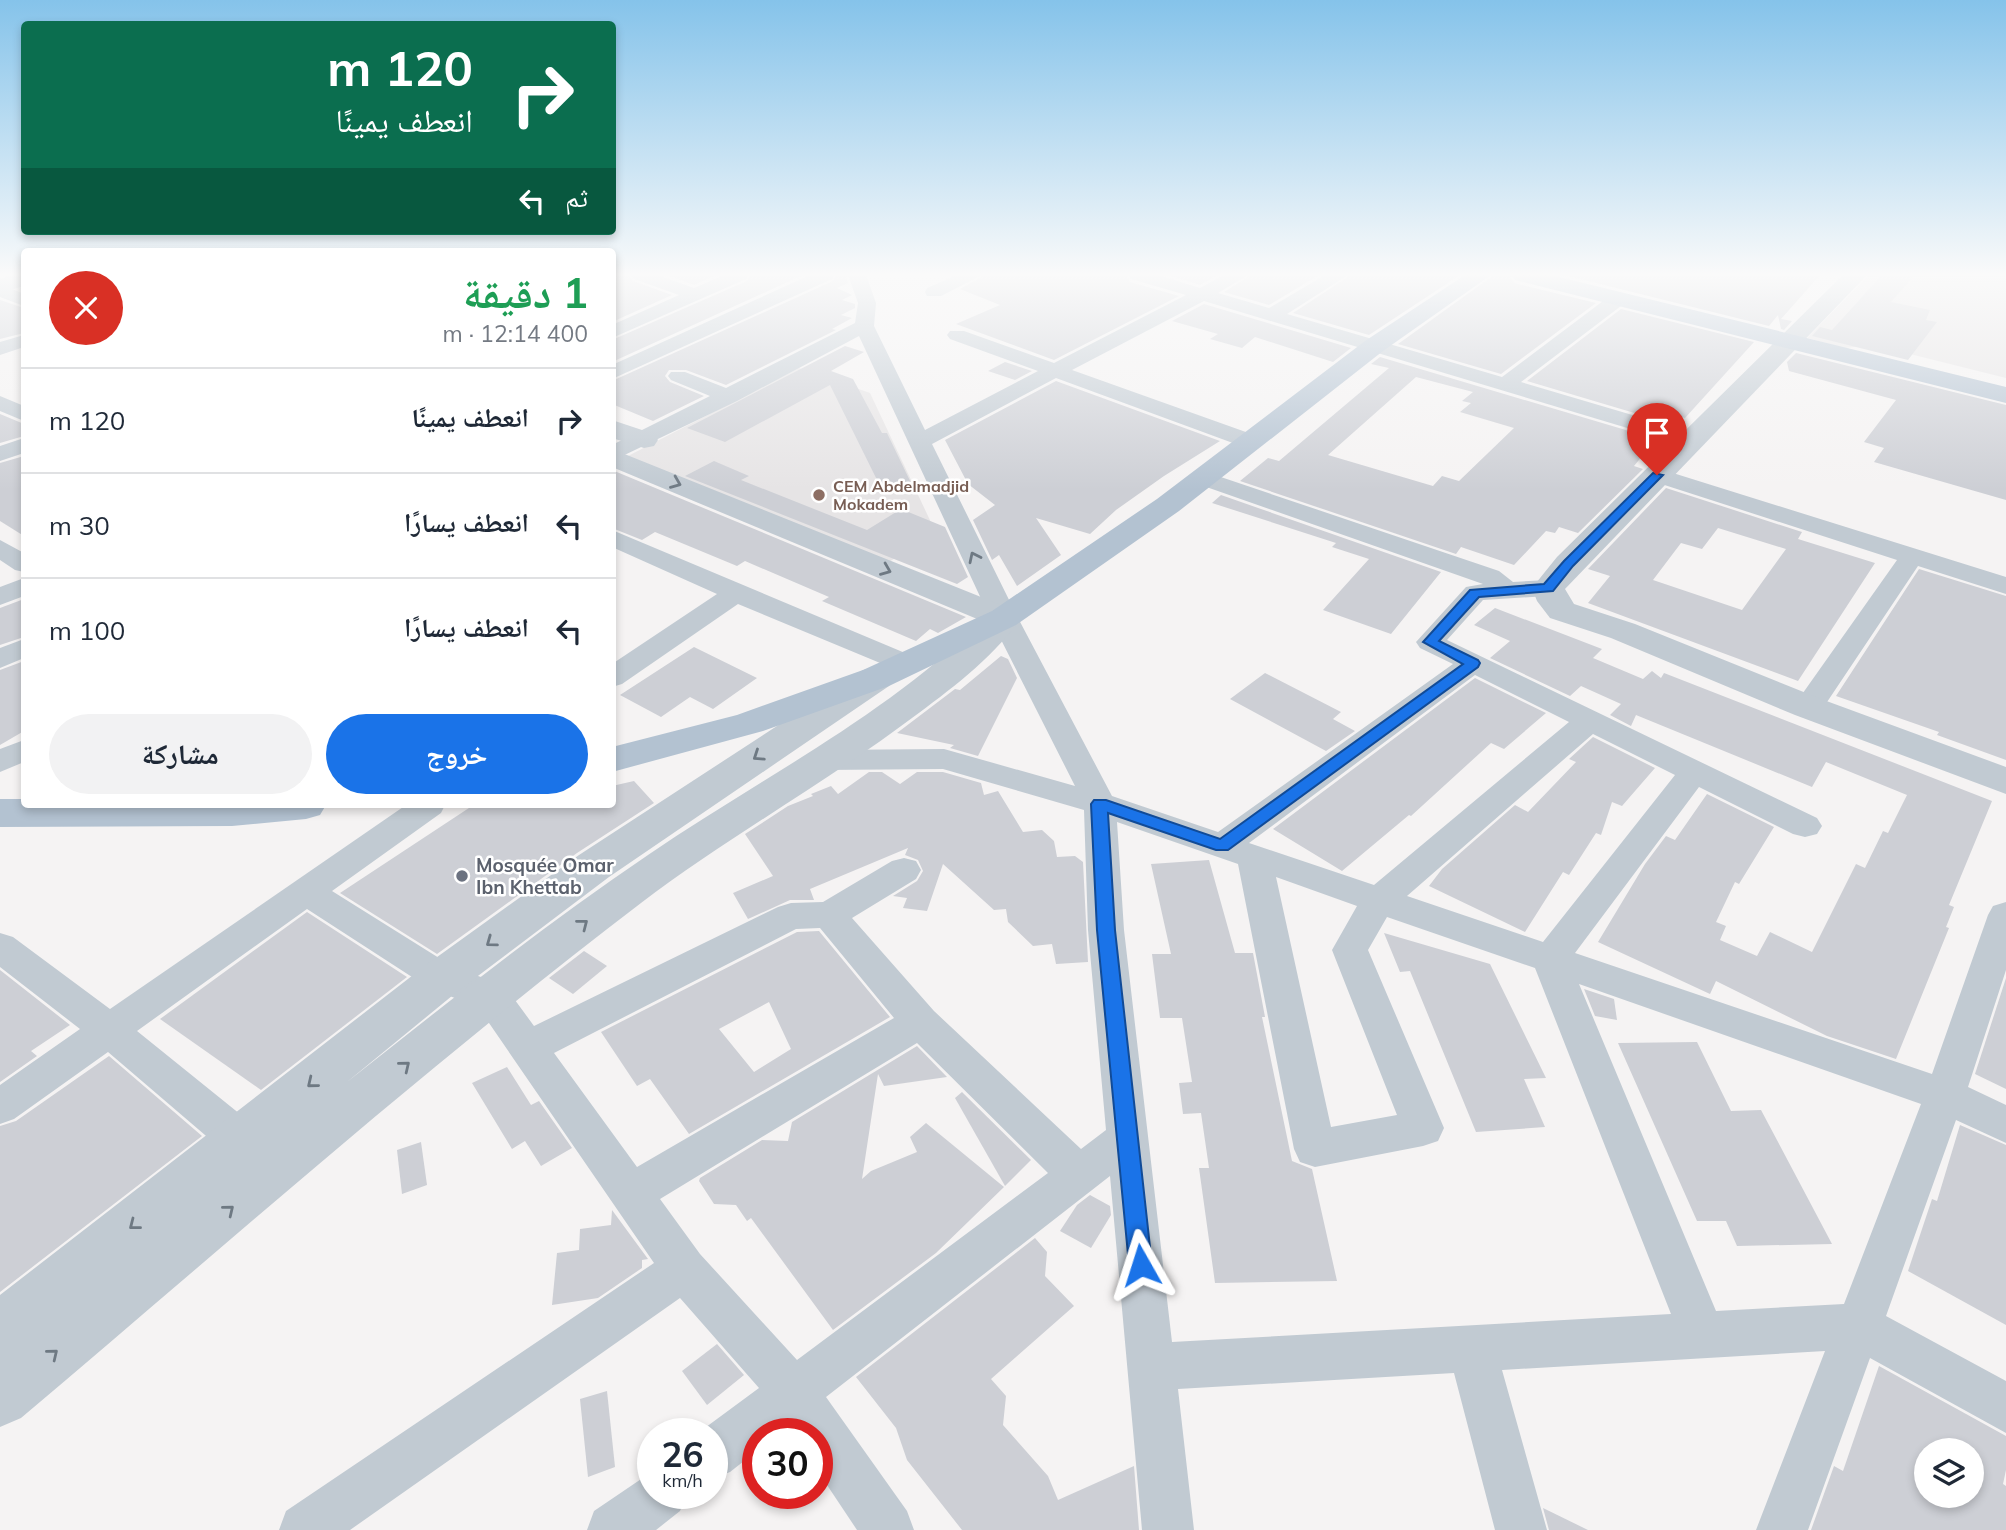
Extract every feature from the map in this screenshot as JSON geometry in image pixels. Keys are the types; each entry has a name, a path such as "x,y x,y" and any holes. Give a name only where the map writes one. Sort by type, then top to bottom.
{"main road":[{"path":"616,759 750,723 891,671 1004,618 1168,505 1373,346"},
{"path":"1809,346 2006,395"},
{"path":"0,813 232,812 274,808"}],"street":[{"path":"616,371 670,346"},
{"path":"616,454 825,346"},
{"path":"873,346 1004,618 1100,804 1106,930 1168,1530"},
{"path":"988,346 1249,441"},
{"path":"918,443 1105,346"},
{"path":"1375,346 1692,440"},
{"path":"1504,385 1555,346"},
{"path":"1787,346 1568,564 1548,588 1475,593 1430,642 1805,826"},
{"path":"678,376 729,396"},
{"path":"0,402 21,413"},
{"path":"616,430 644,440"},
{"path":"0,454 21,446"},
{"path":"616,458 1004,618"},
{"path":"1657,475 2006,586"},
{"path":"1203,478 1490,577 1507,591"},
{"path":"0,1331 442,978 594,866 891,671 736,593 616,539"},
{"path":"0,548 21,562"},
{"path":"1808,707 1912,556"},
{"path":"0,597 21,587"},
{"path":"1548,588 1553,601 1562,611 1623,631 1808,707 2006,781"},
{"path":"616,675 736,593"},
{"path":"0,1397 491,996 670,859 925,691 964,659 1004,618"},
{"path":"1623,631 1707,681 2006,795"},
{"path":"0,659 21,648"},
{"path":"1238,852 1473,663"},
{"path":"1238,852 1315,1149 1423,1128 1350,950 1379,900 1590,721"},
{"path":"0,762 21,752"},
{"path":"823,760 944,758 1100,804 1945,1095 2006,1125"},
{"path":"1550,959 1694,772"},
{"path":"0,1107 425,808"},
{"path":"527,1048 791,916 829,915 904,870"},
{"path":"306,891 442,978 491,996 684,1269 794,1392 888,1530"},
{"path":"829,915 919,1022 1079,1175"},
{"path":"1782,1530 1945,1095 2006,915"},
{"path":"0,947 109,1030 241,1140"},
{"path":"1550,959 1703,1336"},
{"path":"631,1193 919,1022"},
{"path":"728,1442 1128,1138"},
{"path":"305,1530 684,1269"},
{"path":"1151,1367 1858,1326 2006,1408"},
{"path":"1472,1349 1521,1530"},
{"path":"612,1530 640,1509"}],"shaded area":[{"path":"1880,346 2006,346 2006,378"},
{"name":"CEM Abdelmadjid Mokadem","path":"799,368 870,393 936,533 884,565 628,456"}],"building":[{"path":"616,346 646,346 616,360"},
{"path":"688,346 803,346 726,385 686,370 669,370 665,376 670,382 704,396 653,421 616,406 616,379"},
{"path":"846,346 864,352 831,371 853,379 882,433 887,433 912,485 882,490 830,385 725,442 687,428"},
{"path":"1017,346 1081,346 1054,360"},
{"path":"1284,346 1351,348 1333,362"},
{"path":"1406,346 1538,346 1501,374"},
{"path":"1572,346 1750,346 1685,418 1675,415 1668,423 1527,381"},
{"path":"1854,346 1918,346 1908,360"},
{"path":"1796,353 2006,405 2006,500 1874,462 1884,448 1864,442 1896,400 1789,371 1787,362"},
{"path":"1380,357 1656,439 1634,466 1643,469 1578,533 1559,527 1555,533 1546,531 1514,565 1461,547 1456,554 1240,481 1268,458 1279,461 1389,368 1371,364","holes":["1416,377 1473,392 1462,401 1471,403 1460,412 1514,428 1459,481 1442,476 1433,486 1328,455"]},
{"path":"1005,362 1032,371 1015,380 988,371"},
{"path":"1056,381 1220,441 1116,510 1090,534 1036,518 1061,555 1017,586 999,555 992,560 973,520 995,505 968,484 945,440"},
{"path":"0,414 21,423 21,437 0,443"},
{"path":"21,457 21,534 0,521 0,463"},
{"path":"714,461 749,476 741,480 867,530 901,509 945,527 968,577 957,584 685,476"},
{"path":"616,472 966,617 938,633 930,629 916,641 822,601 829,597 745,561 737,566 655,532 642,540 616,530"},
{"path":"1666,488 1802,532 1798,539 1875,563 1798,681 1588,603 1610,576 1588,569","holes":["1718,528 1786,549 1742,610 1653,580 1681,543 1702,549"]},
{"path":"1221,495 1441,572 1391,634 1323,610 1369,559 1332,547 1336,543 1212,503"},
{"path":"1919,569 2006,596 2006,760 1937,735 1939,732 1836,696"},
{"path":"21,600 21,638 0,645 0,608"},
{"path":"1495,608 1602,649 1593,658 1643,679 1652,671 1661,678 1664,673 1992,801 1949,905 1954,907 1946,927 1949,928 1896,1059 1827,1036 1716,981 1710,994 1598,942 1645,864 1666,836 1675,840 1707,794 1774,827 1739,884 1735,882 1716,922 1726,926 1720,940 1757,956 1770,932 1812,952 1856,864 1865,868 1883,831 1888,833 1907,795 1826,762 1812,787 1636,715 1631,726 1610,715 1621,704 1581,686 1570,696 1490,658 1510,641 1474,625"},
{"path":"694,647 757,678 713,709 690,697 661,717 620,695"},
{"path":"1001,656 1008,659 1017,678 978,756 950,748 954,745 897,733 955,689 960,690"},
{"path":"21,662 21,733 0,745 0,670"},
{"path":"1265,673 1341,712 1333,719 1355,731 1326,751 1230,699"},
{"path":"1475,678 1546,713 1504,749 1491,743 1411,816 1342,871 1273,829"},
{"path":"1593,737 1655,768 1622,806 1612,802 1601,835 1596,833 1569,875 1563,872 1525,932 1429,886 1442,869 1515,805 1528,812 1576,762 1569,759"},
{"path":"869,772 882,772 900,784 917,772 943,772 981,783 984,795 998,791 1023,832 1042,830 1054,841 1057,857 1075,856 1083,862 1088,962 1056,964 1052,944 1033,946 1008,922 1006,909 994,910 943,864 927,911 903,908 907,898 893,896 917,881 923,871 918,860 905,855 908,848 810,889 814,900 790,900 748,919 733,893 773,876 745,834 788,806 813,796 811,794 831,786 838,794"},
{"name":"Mosquée Omar Ibn Khettab","path":"634,781 654,803 577,853 437,954 340,893 469,808 616,808 616,785"},
{"path":"1209,860 1235,953 1253,953 1265,1017 1262,1017 1292,1161 1312,1169 1337,1281 1215,1283 1199,1168 1209,1168 1201,1113 1183,1114 1179,1083 1192,1082 1182,1018 1160,1018 1152,954 1171,954 1151,864"},
{"path":"307,912 407,977 261,1090 160,1019"},
{"path":"819,931 890,1017 689,1134 650,1079 637,1086 601,1032 797,932","holes":["769,1002 791,1049 754,1072 719,1029"]},
{"path":"1384,933 1490,964 1546,1078 1524,1079 1545,1127 1476,1132 1410,971 1400,972"},
{"path":"584,951 607,966 573,994 549,978"},
{"path":"0,970 70,1025 31,1051 37,1056 0,1082"},
{"path":"2006,978 2006,1089 1975,1074"},
{"path":"1584,989 1614,999 1617,1020 1595,1016"},
{"path":"1697,1042 1731,1111 1761,1110 1832,1244 1737,1246 1726,1221 1697,1221 1618,1043"},
{"path":"917,1046 947,1077 884,1086 878,1074 862,1179 871,1171 917,1152 910,1137 926,1123 1004,1187 936,1253 833,1330 751,1218 747,1221 736,1205 714,1204 699,1181 762,1140 788,1141 792,1122"},
{"path":"109,1056 202,1136 0,1292 0,1126 16,1121"},
{"path":"507,1067 531,1105 539,1101 572,1148 541,1166 525,1141 512,1149 472,1083"},
{"path":"962,1092 1031,1160 1005,1186 955,1098"},
{"path":"1960,1125 2006,1145 2006,1325 1908,1271 1932,1199 1937,1201"},
{"path":"421,1142 427,1185 402,1194 397,1150"},
{"path":"1090,1195 1110,1206 1111,1215 1091,1248 1060,1231 1077,1205"},
{"path":"612,1210 648,1259 642,1260 642,1268 598,1298 552,1305 557,1253 579,1250 580,1229 611,1225"},
{"path":"1035,1238 1047,1252 1045,1276 1074,1306 991,1379 1006,1396 1003,1425 1048,1476 1058,1500 1134,1466 1139,1530 962,1530 907,1460 896,1428 856,1377"},
{"path":"717,1344 744,1375 707,1405 682,1371"},
{"path":"1879,1366 2006,1436 2006,1470 2003,1484 2006,1486 2006,1530 1811,1530 1834,1466 1843,1471"},
{"path":"607,1391 615,1467 588,1477 580,1399"},
{"path":"1543,1508 1588,1530 1549,1530"}],"place":[{"name":"CEM Abdelmadjid Mokadem","path":"819,495"},
{"name":"Mosquée Omar Ibn Khettab","path":"462,876"}],"route":[{"path":"1141,1265 1106,930 1100,804 1222,846 1473,663 1430,642 1475,593 1548,588 1568,564 1657,475"}]}
